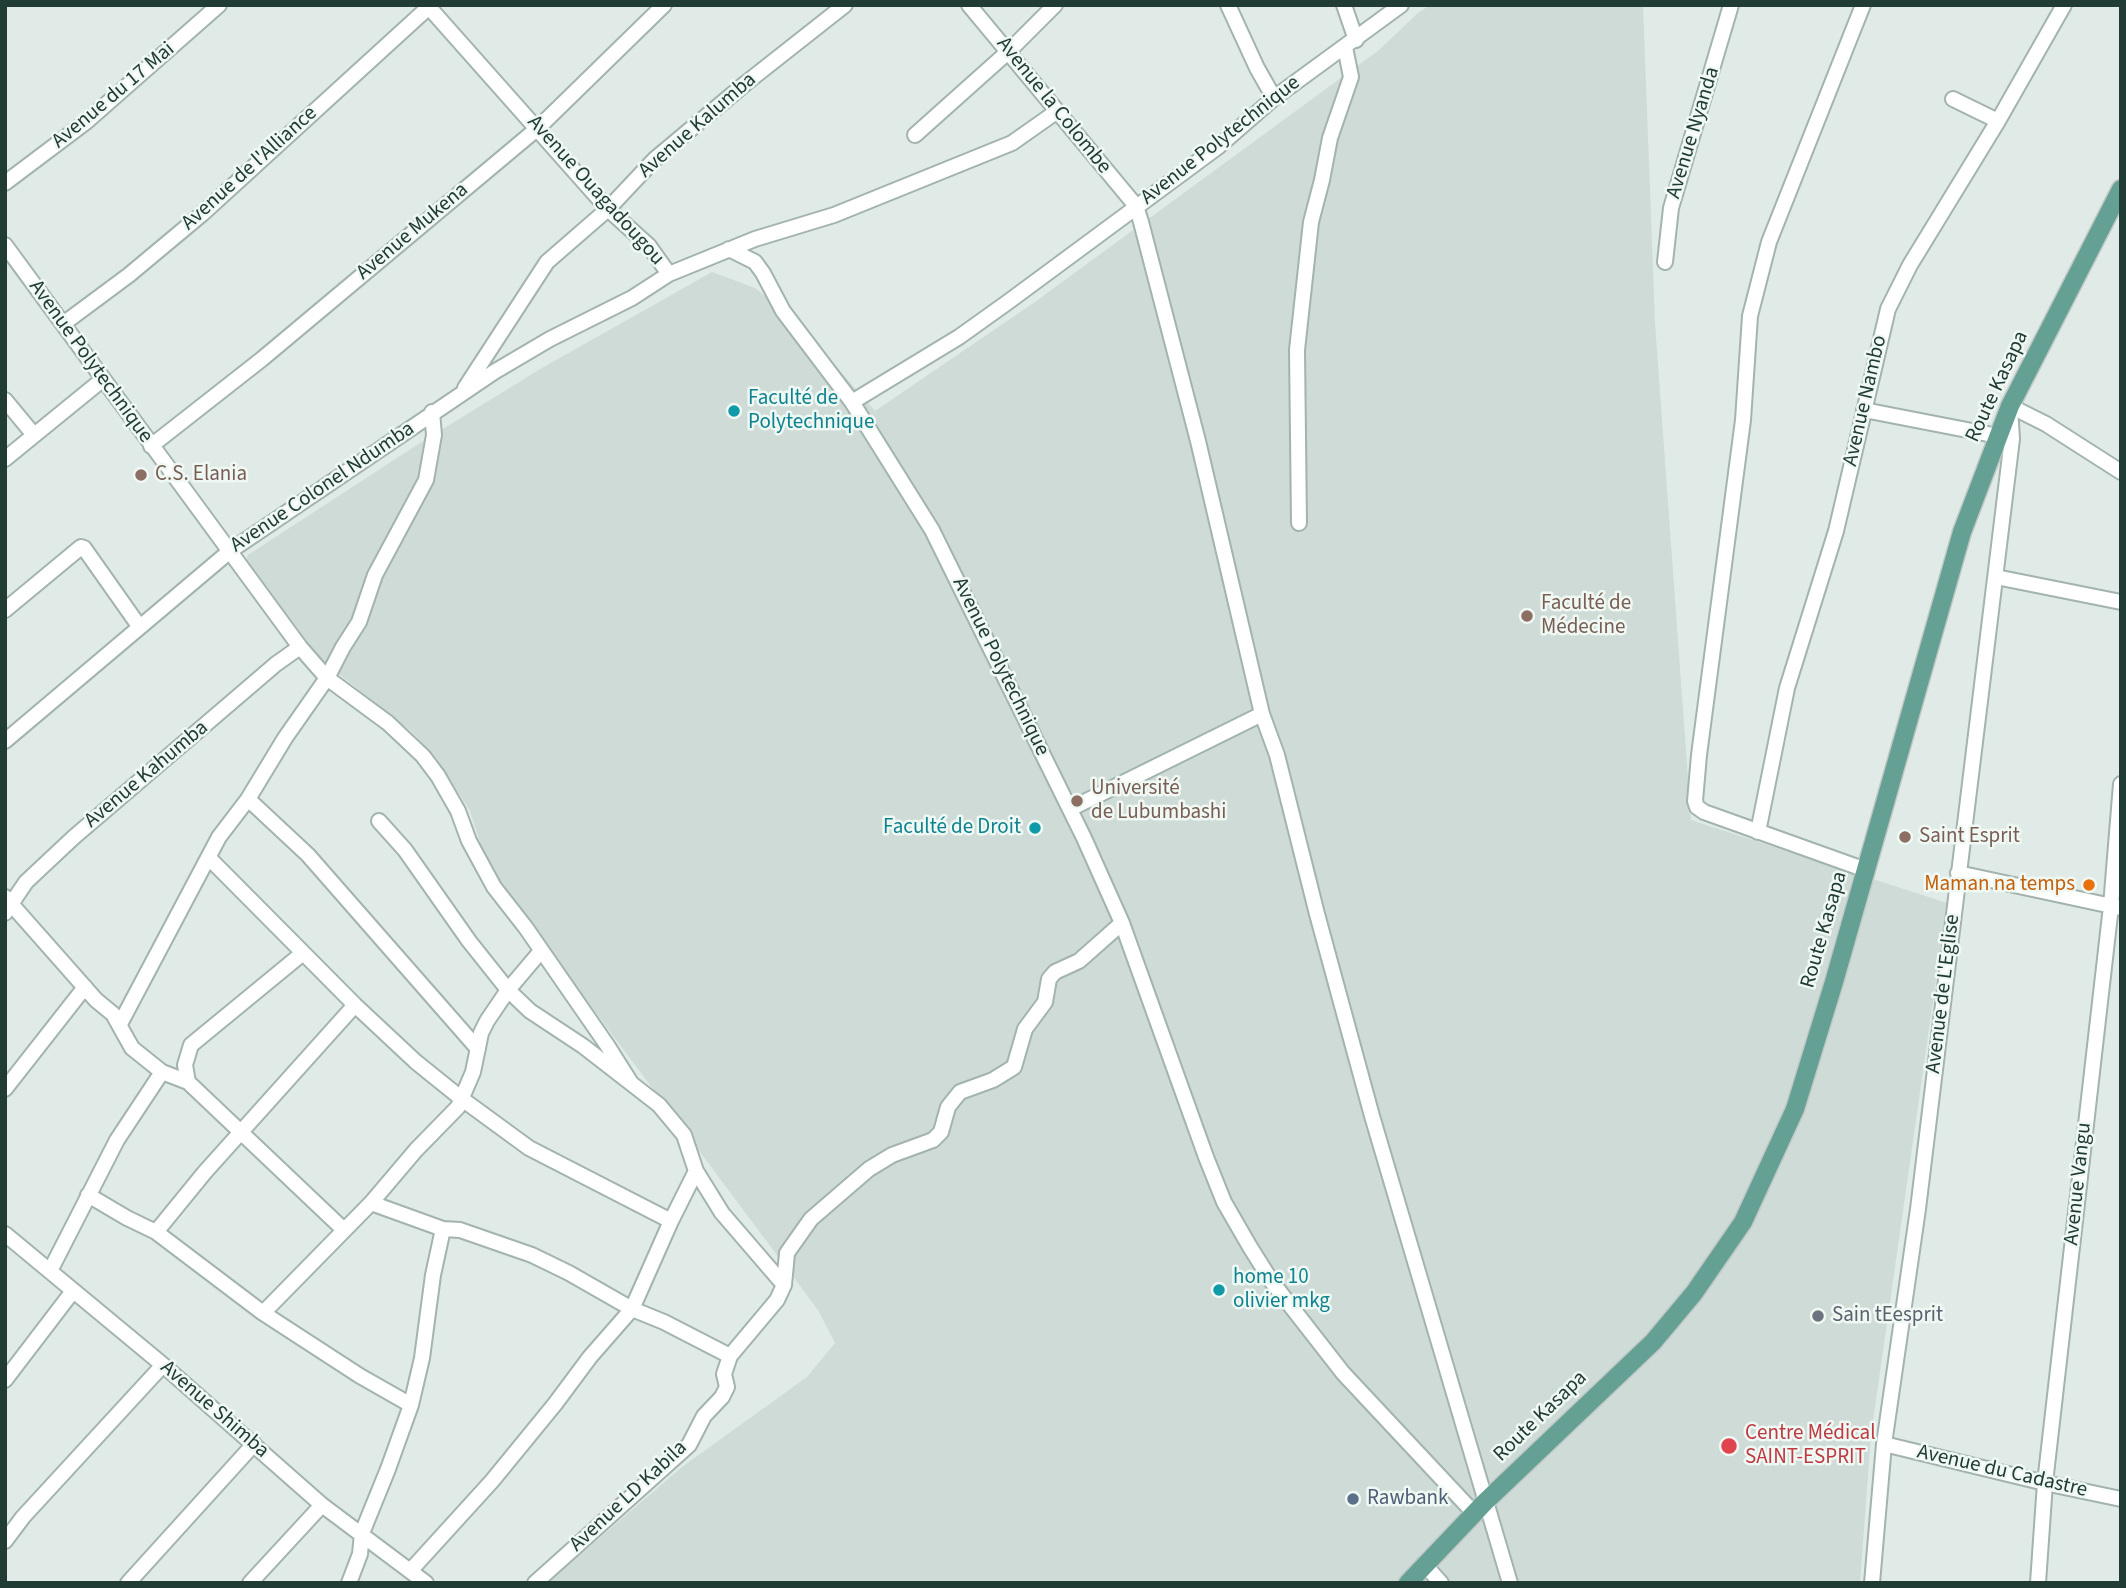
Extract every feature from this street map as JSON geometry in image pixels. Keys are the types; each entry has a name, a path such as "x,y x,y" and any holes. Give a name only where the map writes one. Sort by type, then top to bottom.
{"main road":[{"name":"Route Kasapa","path":"1408,1583 1479,1508 1653,1342 1695,1293 1744,1222 1795,1109 1962,531 2010,406 2121,189"}],"street":[{"name":"Avenue du 17 Mai","path":"5,183 86,122 219,5"},
{"name":"Avenue Mukena","path":"150,446 262,359 538,128 664,5"},
{"name":"Avenue Kalumba","path":"463,392 547,262 608,209 655,159 845,5"},
{"name":"Avenue la Colombe","path":"969,5 1136,206"},
{"path":"915,135 1009,51 1055,5"},
{"path":"1228,5 1274,98"},
{"path":"1299,523 1297,350 1311,222 1330,138 1351,76 1351,43 1344,5"},
{"name":"Avenue Nyanda","path":"1665,262 1671,208 1721,48 1731,5"},
{"path":"1863,5 1769,242 1750,316 1743,420 1695,801 1697,807 1704,812 1866,870"},
{"name":"Avenue Nambo","path":"1758,832 1787,688 1836,531 1888,309 1910,265 1998,121 2064,5"},
{"name":"Avenue Ouagadougou","path":"429,6 608,209 649,246 669,274 729,249 834,215 1012,143 1056,112"},
{"name":"Avenue de l'Alliance","path":"63,324 129,275 202,214 429,6"},
{"name":"Avenue Polytechnique","path":"1397,7 1274,98 1219,146 1008,302 958,337 852,402 932,530 1070,809 1122,922 1224,1202 1272,1282 1343,1373 1479,1508"},
{"path":"1953,99 1998,121"},
{"path":"1136,206 1198,440 1262,714 1277,755 1317,914 1479,1508 1510,1583"},
{"path":"729,249 755,262 764,273 783,311 852,402"},
{"name":"Avenue Polytechnique","path":"8,255 63,324 300,647 327,678 388,723 423,756 458,811 469,841 494,887 631,1083"},
{"name":"Avenue Colonel Ndumba","path":"5,741 230,551 463,392 550,339 632,298 669,274"},
{"path":"5,459 102,380"},
{"path":"5,400 34,435"},
{"path":"2010,406 2046,424 2120,471"},
{"name":"Avenue de L'Eglise","path":"1872,1583 1884,1444 1918,1209 1996,577 2012,439 2010,406"},
{"path":"1864,410 1998,436"},
{"path":"120,1024 226,825 248,799 285,738 327,678 359,622 375,575 424,486 433,435 432,412"},
{"path":"5,610 79,548 85,548 139,626"},
{"path":"1996,577 2121,602"},
{"name":"Avenue Kahumba","path":"8,905 26,882 74,837 276,664 300,647"},
{"path":"1070,809 1262,714"},
{"name":"Avenue Vangu","path":"2038,1583 2045,1483 2116,907 2121,784"},
{"path":"248,799 308,855 478,1049"},
{"path":"379,821 405,850 469,942 508,990 530,1011 659,1105 684,1135 696,1171 722,1213 784,1285"},
{"path":"209,858 355,1005 416,1062 462,1099 528,1148 671,1221"},
{"path":"1958,873 2116,907"},
{"path":"8,905 120,1024 132,1048 162,1072 188,1082 344,1230"},
{"path":"371,1203 443,1229 460,1230 532,1255 632,1309 664,1322 730,1356 771,1308 784,1285 787,1253 811,1219 869,1169 892,1155 933,1140 941,1132 948,1107 960,1092 993,1080 1014,1067 1025,1029 1045,1002 1049,979 1055,972 1079,961 1122,922"},
{"path":"263,1313 371,1203 416,1150 454,1112 473,1072 481,1033 508,990 541,951"},
{"path":"188,1082 185,1065 191,1045 303,953"},
{"path":"5,1089 85,987"},
{"path":"156,1231 355,1005"},
{"path":"50,1270 117,1140 162,1072"},
{"path":"411,1570 492,1481 590,1357 632,1309 696,1171"},
{"path":"88,1195 156,1231 263,1313 360,1376 411,1405"},
{"path":"349,1583 360,1553 362,1532 411,1405 422,1358 433,1275 443,1229"},
{"name":"Avenue Shimba","path":"8,1240 50,1270 322,1505 362,1532 426,1583"},
{"path":"5,1380 74,1292"},
{"name":"Avenue LD Kabila","path":"535,1583 689,1445 704,1416 722,1397 727,1387 724,1374 730,1356"},
{"path":"5,1541 23,1517 163,1366"},
{"path":"128,1583 254,1444"},
{"name":"Avenue du Cadastre","path":"1884,1444 2121,1499"},
{"path":"250,1583 322,1505"},
{"path":"1424,1564 1441,1583"}],"shaded area":[{"name":"Université de Lubumbashi","path":"1430,5 1643,5 1655,323 1691,820 1947,903 1871,1435 1860,1583 547,1583 682,1467 807,1377 835,1343 818,1310 493,875 470,811 437,759 411,731 321,660 246,560 248,555 420,443 542,368 712,272 755,288 798,323 875,411 1035,302 1379,50"}],"place":[{"name":"Faculté de Polytechnique","path":"734,411"},
{"name":"C.S. Elania","path":"141,475"},
{"name":"Faculté de Médecine","path":"1527,616"},
{"name":"Université de Lubumbashi","path":"1077,801"},
{"name":"Faculté de Droit","path":"1035,828"},
{"name":"Saint Esprit","path":"1905,837"},
{"name":"Maman na temps","path":"2089,885"},
{"name":"home 10 olivier mkg","path":"1219,1290"},
{"name":"Sain tEesprit","path":"1818,1316"},
{"name":"Centre Médical SAINT-ESPRIT","path":"1729,1446"},
{"name":"Rawbank","path":"1353,1499"}]}
